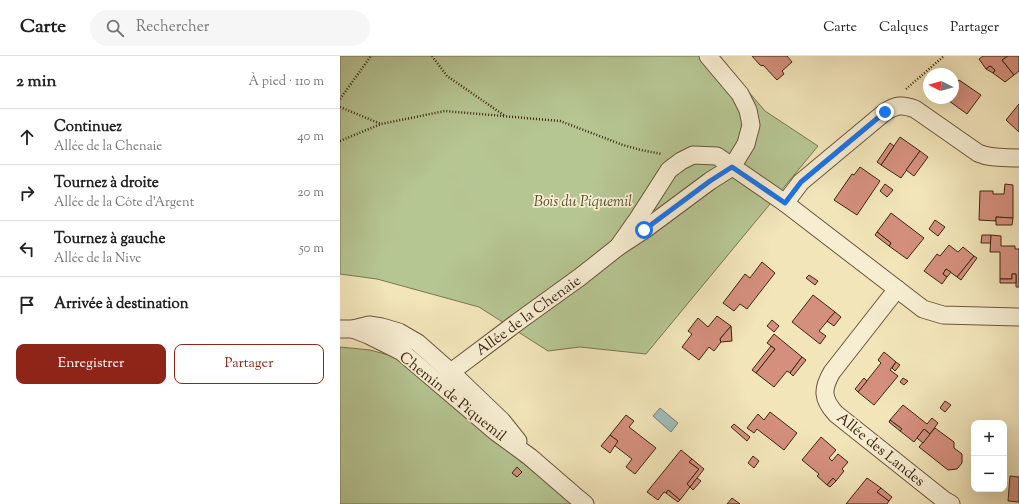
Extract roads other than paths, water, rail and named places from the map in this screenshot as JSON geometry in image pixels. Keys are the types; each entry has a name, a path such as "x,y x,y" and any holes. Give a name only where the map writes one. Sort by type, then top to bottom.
{"street":[{"name":"Allée de la Chenaie","path":"447,380 455,369 580,277 618,247 732,167 746,144 751,125 748,110 740,94 708,56"},
{"path":"785,203 801,182 885,112 899,106 907,106 915,109 978,153 993,157 1019,158"},
{"name":"Allée de la Chenaie","path":"618,247 669,170 681,161 693,154 717,156 732,167"},
{"path":"732,167 785,203 923,309 943,315 1019,317"},
{"name":"Allée des Landes","path":"897,289 832,372 826,383 824,394 829,405 836,414 944,500 952,504"},
{"name":"Chemin de Piquemil","path":"346,329 368,335 402,352 447,380 502,421 530,457 585,504"}],"water":[{"path":"660,408 678,423 671,432 653,416"}],"park label":[{"name":"Bois du Piquemil","path":"583,201"}]}
